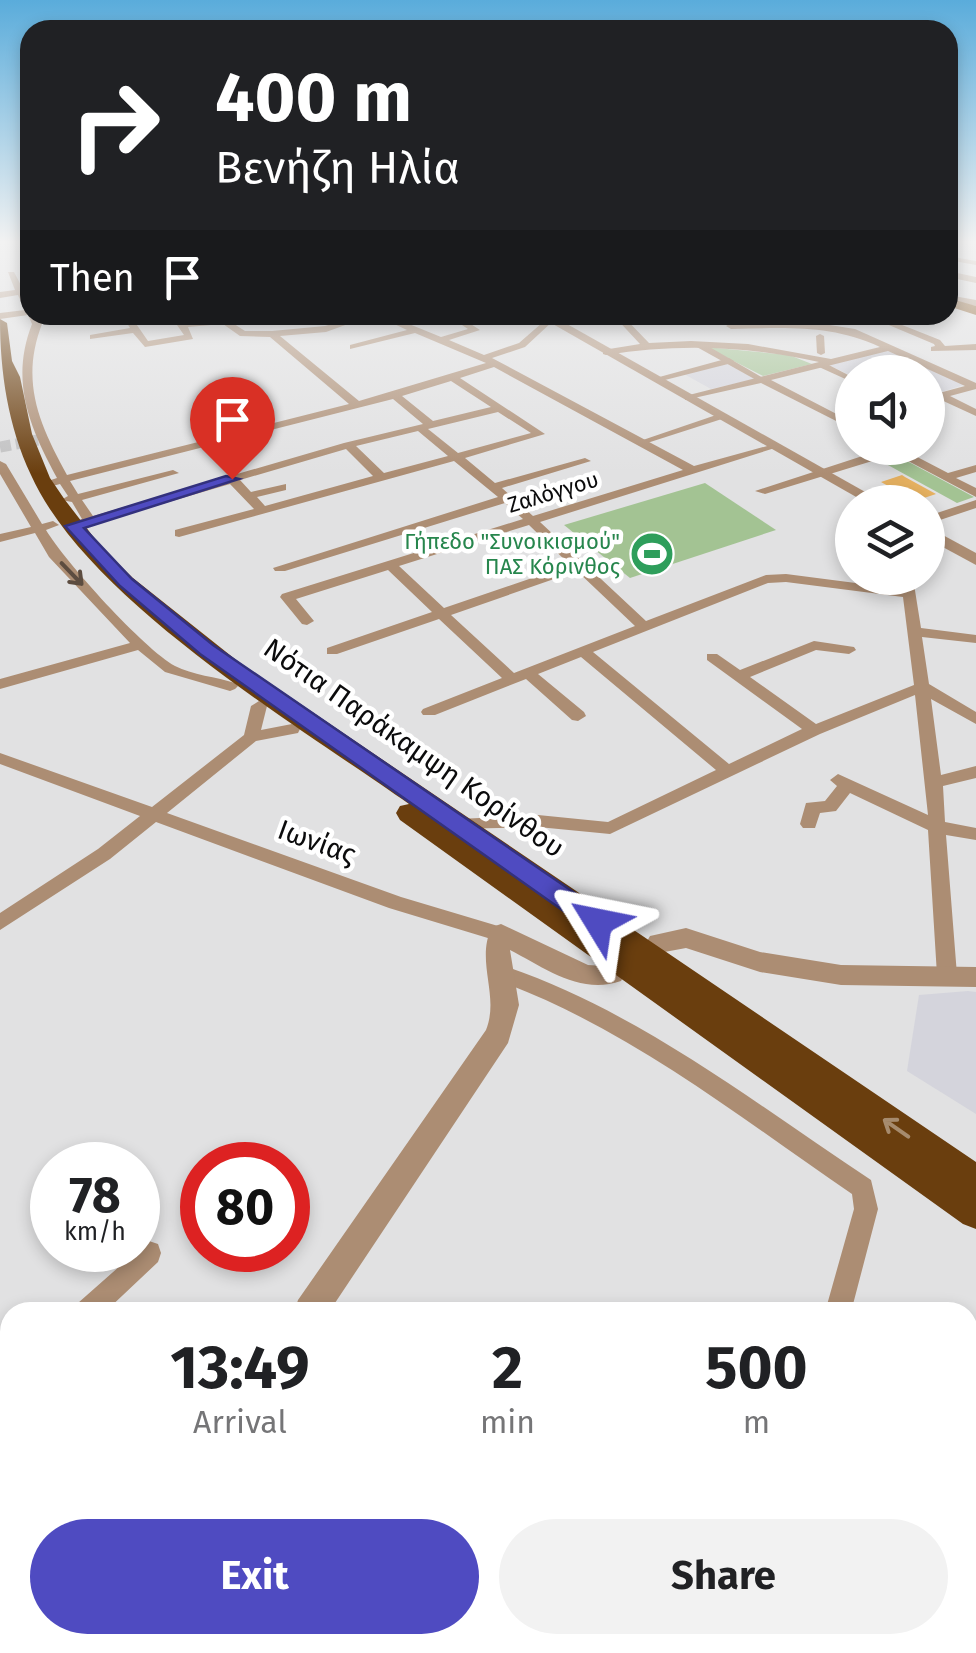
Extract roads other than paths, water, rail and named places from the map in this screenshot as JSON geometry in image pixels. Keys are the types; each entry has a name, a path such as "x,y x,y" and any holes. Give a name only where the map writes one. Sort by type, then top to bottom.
{"highway":[{"name":"Νότια Παράκαμψη Κορίνθου","path":"0,320 2,359 12,377 28,447 53,505 116,607 976,1211"},
{"name":"Νότια Παράκαμψη Κορίνθου","path":"53,505 126,582 179,629 976,1183"}],"street":[{"path":"36,325 27,344 15,401 42,440 53,505"},
{"path":"133,325 145,344 190,337 182,326 186,325"},
{"path":"230,325 243,334 338,325"},
{"path":"404,325 489,361 692,470"},
{"path":"441,340 475,330 467,325"},
{"path":"0,538 53,505 255,431 455,379 522,345 539,325"},
{"path":"560,325 845,485"},
{"path":"627,325 647,346"},
{"path":"855,332 881,325"},
{"path":"893,325 937,342 942,348"},
{"path":"731,326 811,326 855,332 975,386"},
{"path":"811,326 820,336 824,360"},
{"path":"93,337 136,330"},
{"path":"353,346 416,330"},
{"path":"272,334 357,405"},
{"path":"2,359 27,344"},
{"path":"698,344 835,416"},
{"path":"606,352 698,344 797,354 824,360 835,368"},
{"path":"689,398 824,360 891,347"},
{"path":"904,352 973,350"},
{"path":"657,379 729,361"},
{"path":"179,533 540,434 455,379"},
{"path":"945,394 975,386"},
{"path":"395,395 458,459 507,498 642,625"},
{"path":"945,401 976,413"},
{"path":"0,464 53,505 232,479 348,444 501,408"},
{"path":"641,442 722,416"},
{"path":"243,418 255,431"},
{"path":"348,444 381,477"},
{"name":"Ζαλόγγου","path":"307,622 287,598 774,445"},
{"path":"494,488 585,461"},
{"path":"761,491 840,465"},
{"path":"924,465 976,493"},
{"path":"947,477 976,468"},
{"path":"53,505 173,472"},
{"path":"232,479 262,510"},
{"path":"248,496 282,487"},
{"path":"280,568 507,498"},
{"path":"945,514 976,504"},
{"path":"945,542 976,560"},
{"path":"353,545 519,675 578,716"},
{"path":"332,651 579,566"},
{"path":"429,712 642,625 775,577 835,581"},
{"path":"910,595 934,783 947,975"},
{"path":"116,607 140,645 170,670 230,686"},
{"path":"916,632 976,639"},
{"path":"0,684 140,645"},
{"path":"740,676 814,646 849,650"},
{"path":"582,650 728,772"},
{"path":"712,657 814,730"},
{"path":"459,824 538,820 610,828 814,730 922,688"},
{"path":"922,688 976,719"},
{"path":"250,737 259,706"},
{"path":"0,924 156,814 250,737 292,729"},
{"name":"Ιωνίας","path":"0,758 396,903 501,934 585,976 612,974"},
{"path":"934,783 976,772"},
{"path":"808,824 812,807 830,806 843,782 938,828 976,834"},
{"path":"317,1302 498,1035 508,1006 495,954 501,934"},
{"path":"659,943 686,938 760,962 842,975 976,977"},
{"path":"501,974 532,984 647,1042 864,1188 866,1209 841,1302"},
{"path":"98,1302 129,1272"}],"tunnel":[{"path":"0,447 38,440"}],"place":[{"name":"Γήπεδο \"Συνοικισμού\" ΠΑΣ Κόρινθος","path":"652,554"}]}
